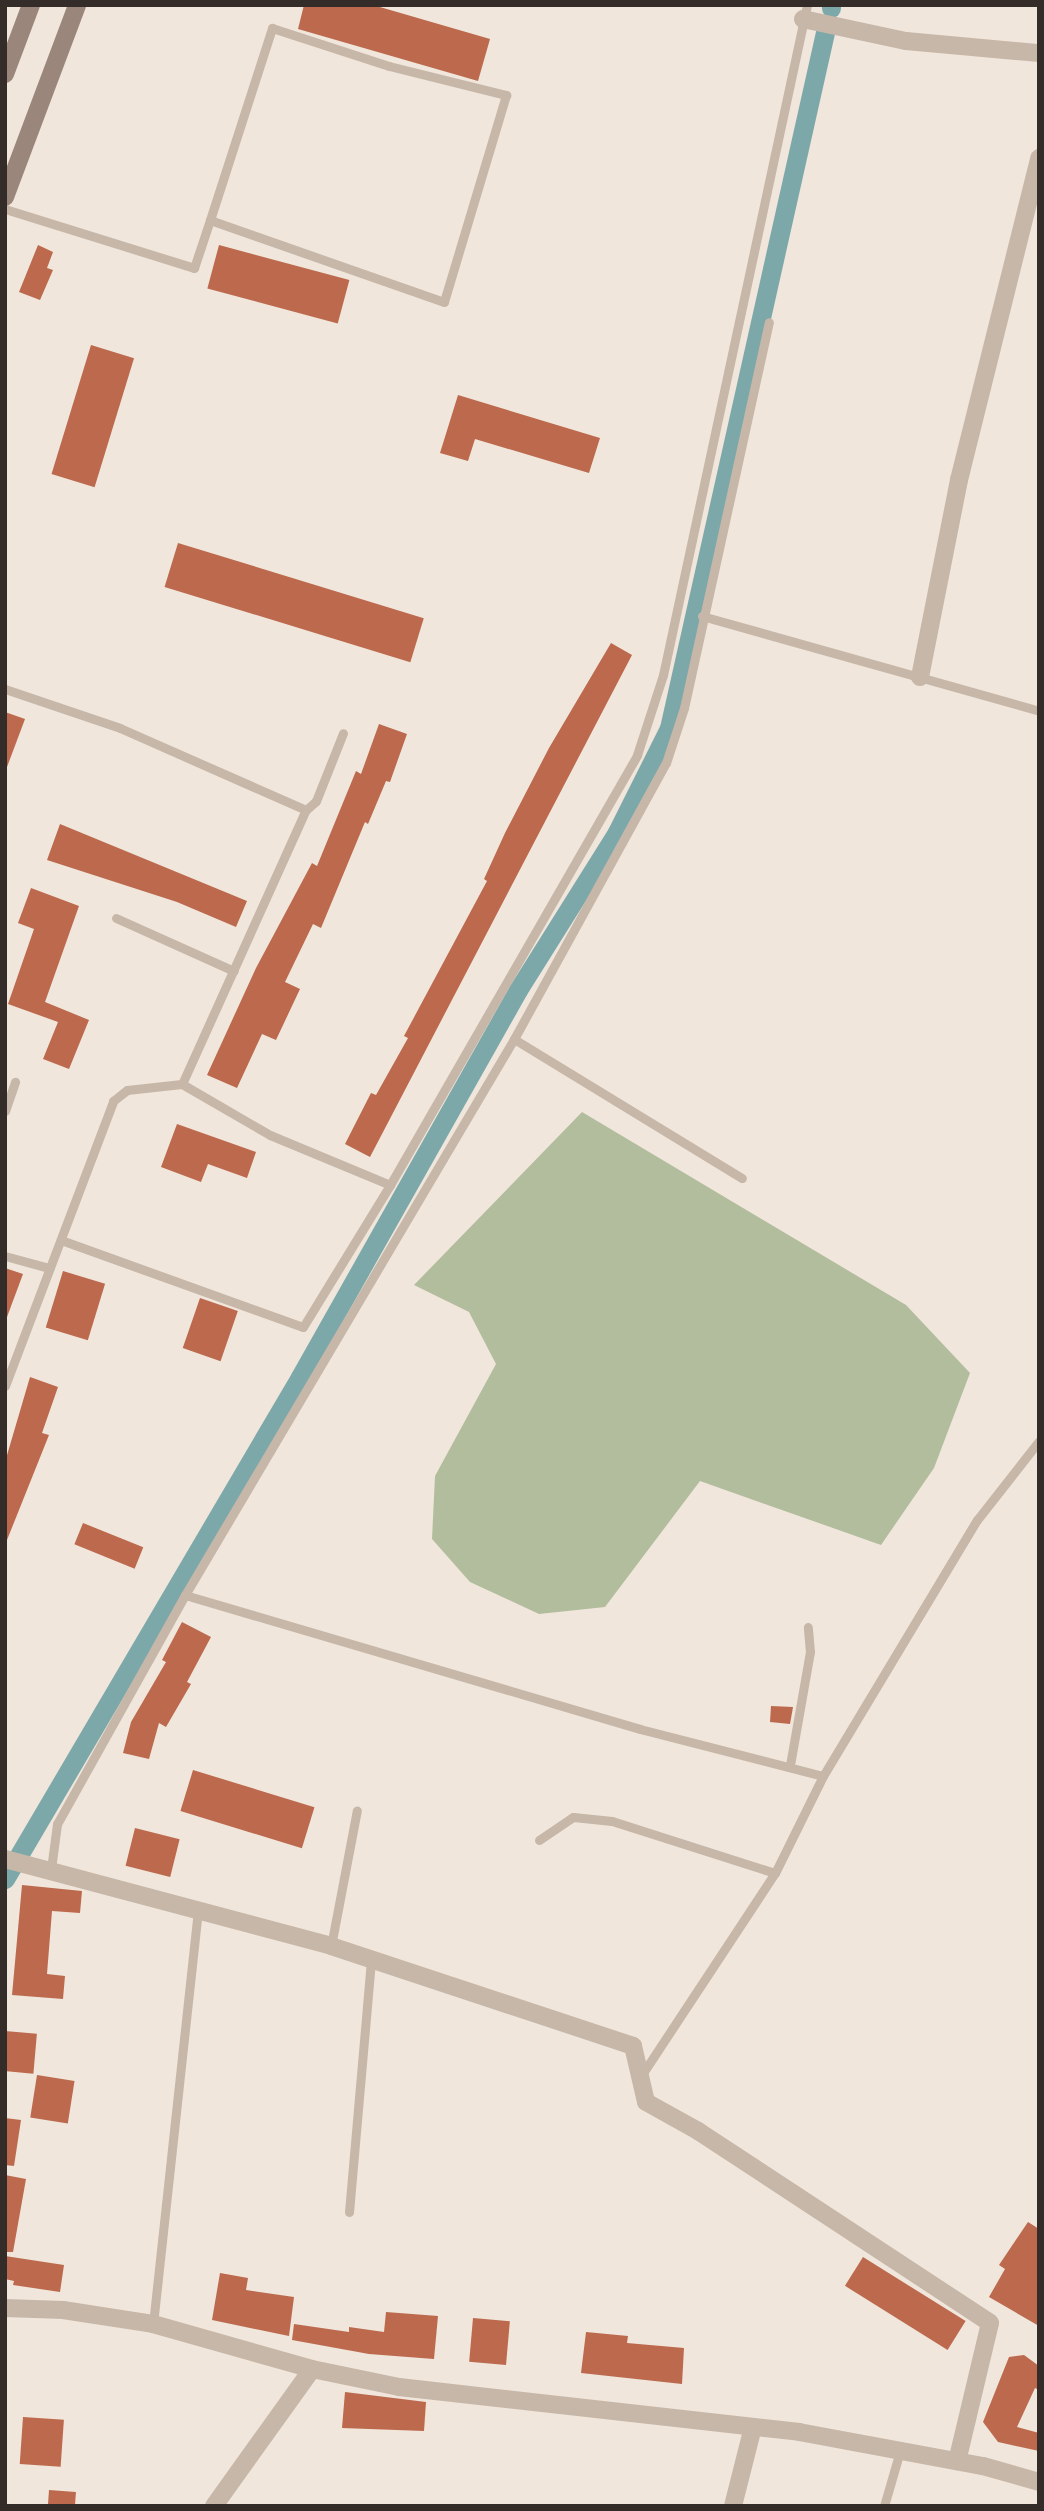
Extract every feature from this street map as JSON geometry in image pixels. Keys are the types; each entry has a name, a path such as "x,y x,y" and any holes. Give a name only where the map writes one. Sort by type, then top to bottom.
{"main road":[{"path":"5,74 32,5"},
{"path":"5,197 77,5"}],"street":[{"path":"805,12 906,41 1039,53"},
{"path":"920,677 960,480 1039,158"},
{"path":"5,1859 51,1869 331,1946 633,2046 646,2102 698,2131 990,2323 957,2461"},
{"path":"5,2308 63,2310 153,2324 312,2369 399,2387 753,2427 957,2461 1039,2482"},
{"path":"214,2506 312,2369"},
{"path":"733,2506 753,2427"}],"lane":[{"path":"61,1240 303,1327 390,1185 637,755 663,675 805,12"},
{"path":"5,209 194,268 272,28 389,66 506,95 444,303 210,220"},
{"path":"51,1869 57,1824 185,1595 514,1039 666,763 684,708 702,615 769,322"},
{"path":"702,615 1039,711"},
{"path":"5,689 120,728 306,810"},
{"path":"183,1084 306,810 316,801 343,733"},
{"path":"116,918 234,971"},
{"path":"514,1039 742,1178"},
{"path":"5,1111 15,1082"},
{"path":"5,1386 113,1101 138,1086 183,1084 270,1135 390,1185"},
{"path":"5,1256 49,1269"},
{"path":"640,2077 775,1873 823,1776 977,1520 1039,1441"},
{"path":"185,1595 640,1729 790,1765 823,1776"},
{"path":"790,1765 810,1652 808,1627"},
{"path":"331,1946 358,1810"},
{"path":"539,1840 573,1818 612,1821 775,1873"},
{"path":"153,2324 198,1910"},
{"path":"349,2212 371,1960"},
{"path":"884,2506 900,2451"}],"green space":[{"path":"582,1112 906,1305 970,1373 934,1468 881,1545 700,1481 605,1607 539,1614 470,1582 432,1539 435,1476 496,1364 469,1312 414,1285"}],"building":[{"path":"304,5 373,5 490,39 478,81 298,29"},
{"path":"38,245 53,252 47,268 53,270 40,300 19,292"},
{"path":"219,245 349,280 338,323 207,288"},
{"path":"91,345 134,358 95,487 52,474"},
{"path":"458,395 600,438 589,473 475,439 468,461 440,453"},
{"path":"178,543 424,618 410,662 165,587"},
{"path":"611,643 632,655 370,1157 345,1144 371,1093 376,1095 408,1038 404,1036 487,881 484,879 505,833 549,748"},
{"path":"5,712 25,719 7,767 5,767"},
{"path":"379,724 407,734 390,782 386,781 368,824 365,822 321,928 313,924 285,982 300,989 276,1040 262,1034 237,1088 207,1075 256,968 312,863 317,866 356,771 361,774"},
{"path":"60,824 247,901 236,927 177,902 47,860"},
{"path":"31,888 79,906 45,1002 89,1020 69,1069 43,1059 58,1022 8,1004 34,929 18,923"},
{"path":"177,1124 256,1152 247,1178 208,1164 201,1182 161,1167"},
{"path":"5,1268 23,1274 7,1317 5,1317"},
{"path":"63,1271 105,1284 88,1340 46,1327"},
{"path":"200,1298 238,1311 221,1361 183,1348"},
{"path":"30,1377 58,1387 42,1433 49,1435 7,1540 5,1462"},
{"path":"83,1523 143,1547 135,1569 74,1544"},
{"path":"182,1622 211,1637 187,1682 191,1684 166,1727 159,1723 149,1759 123,1753 131,1722 166,1662 162,1660"},
{"path":"771,1706 793,1707 790,1724 770,1722"},
{"path":"193,1770 314,1807 302,1848 180,1811"},
{"path":"135,1828 180,1839 170,1877 126,1866"},
{"path":"22,1885 82,1891 80,1913 52,1911 47,1974 65,1976 63,1999 12,1995"},
{"path":"5,2031 37,2034 33,2074 5,2071"},
{"path":"37,2075 75,2081 68,2123 30,2117"},
{"path":"5,2118 21,2120 14,2166 5,2165"},
{"path":"5,2175 26,2179 13,2252 5,2252"},
{"path":"1028,2222 1039,2229 1039,2326 989,2297 1005,2269 999,2265"},
{"path":"5,2256 64,2265 60,2292 13,2285 14,2281 5,2279"},
{"path":"863,2257 966,2321 948,2350 845,2286"},
{"path":"220,2273 248,2278 246,2290 294,2297 289,2336 212,2320"},
{"path":"386,2312 438,2316 434,2359 369,2354 292,2340 294,2324 349,2332 349,2327 384,2332"},
{"path":"473,2318 510,2321 506,2365 469,2362"},
{"path":"586,2332 628,2336 627,2343 684,2348 682,2384 581,2373"},
{"path":"1024,2355 1039,2366 1039,2390 1035,2388 1017,2427 1039,2433 1039,2451 998,2442 983,2422 1009,2357"},
{"path":"345,2392 426,2402 424,2431 342,2428"},
{"path":"23,2417 64,2420 61,2467 20,2464"},
{"path":"49,2490 76,2492 75,2506 48,2506"}],"waterway":[{"path":"5,1879 300,1377 518,990 617,832 669,728 826,28"}]}
